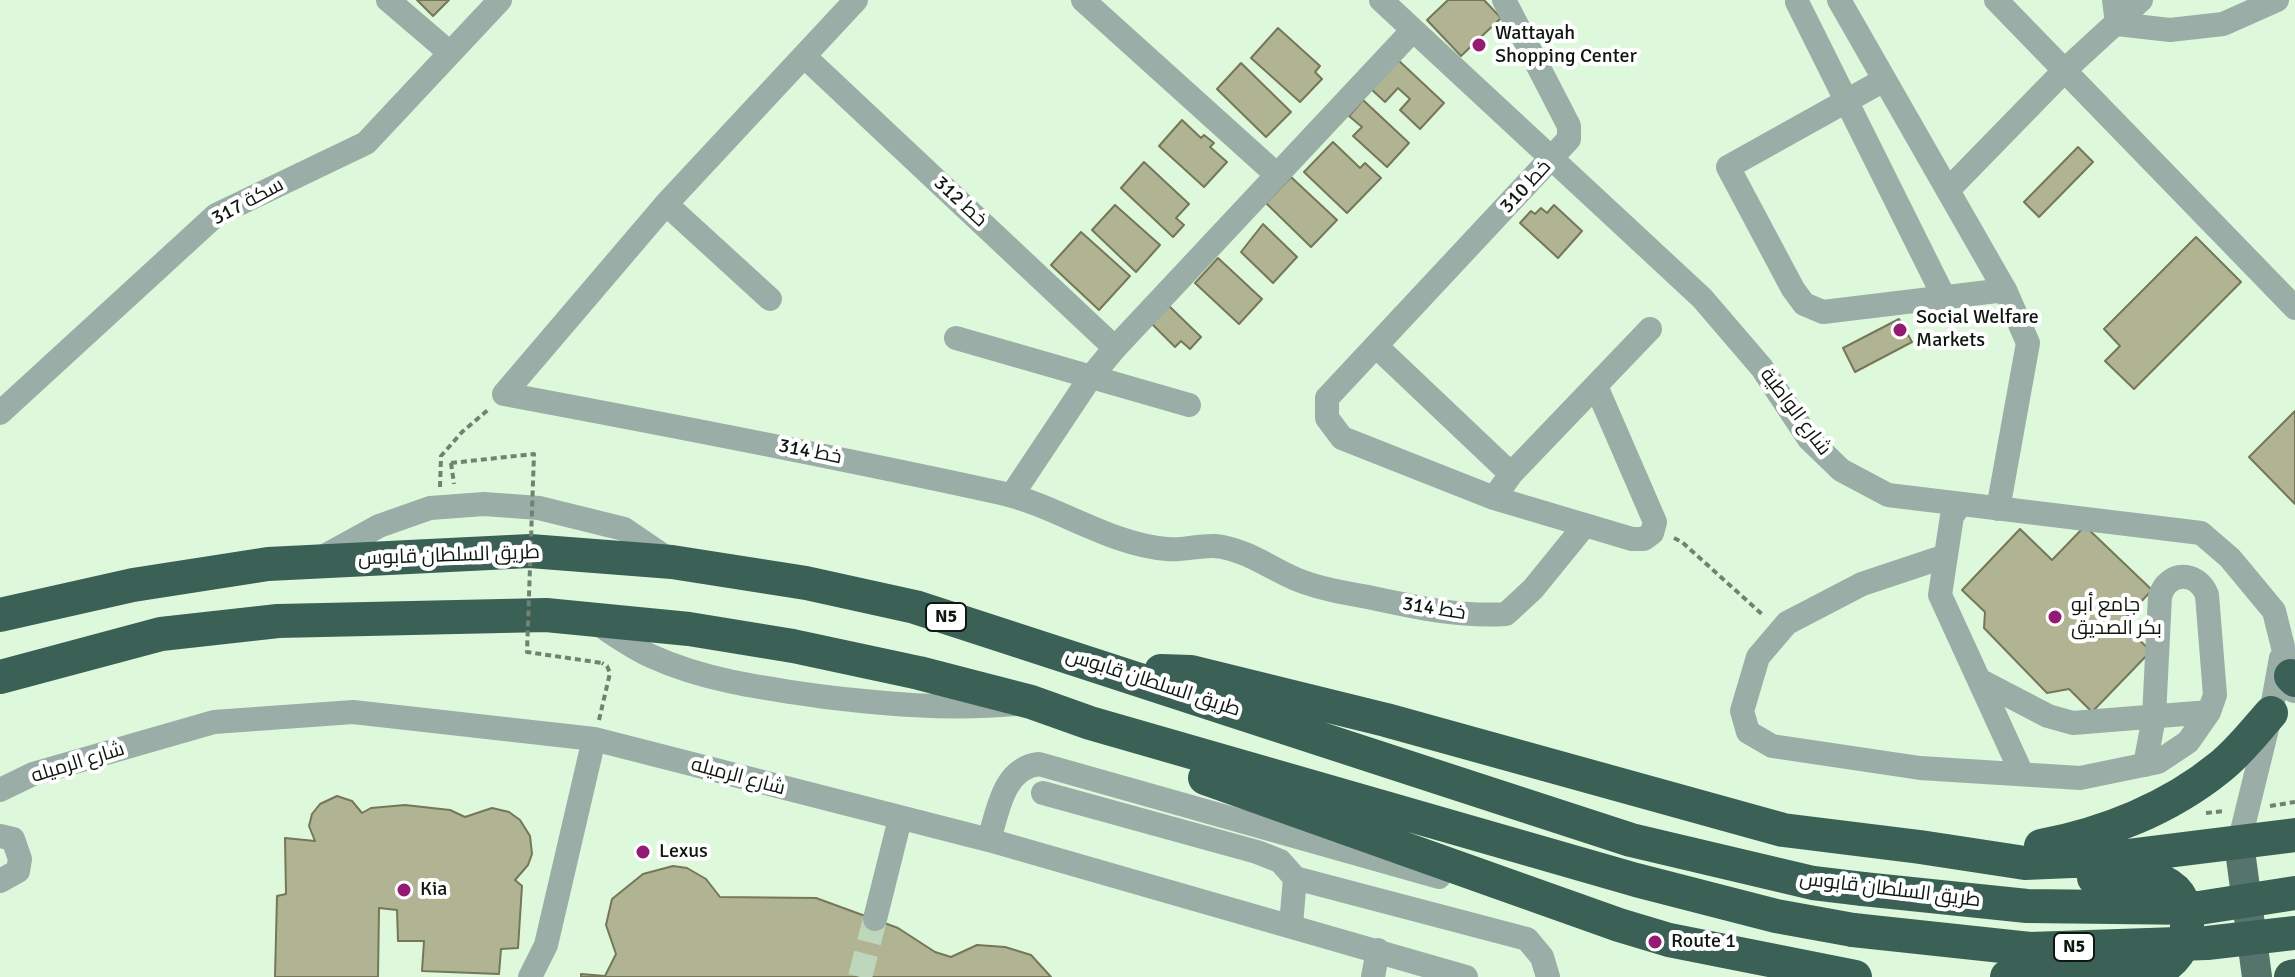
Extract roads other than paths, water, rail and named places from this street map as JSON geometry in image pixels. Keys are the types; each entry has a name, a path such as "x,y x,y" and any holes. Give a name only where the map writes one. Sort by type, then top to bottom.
{"highway":[{"name":"طريق السلطان قابوس","path":"0,615 133,585 268,564 530,551 672,562 806,583 915,607 1631,840 1813,883 2027,906 2199,908 2295,893"},
{"name":"طريق السلطان قابوس","path":"0,677 161,634 278,621 546,615 689,629 793,646 919,673 1031,702 1090,723 1636,880 1776,916 1853,930 2030,949 2207,943 2295,933"},
{"path":"1117,671 1191,672 1386,720 1783,830 2025,863 2095,860 2295,835"},
{"path":"1965,854 2081,839 2153,809 2222,766 2287,682"},
{"path":"1090,723 1134,751 1160,761 1619,925 1669,940 1847,976"},
{"path":"2007,977 2019,969 2156,970 2174,961 2187,928 2184,902 2163,882 2132,878 2051,877 2025,863"}],"main road":[{"path":"2239,843 2257,977"}],"street":[{"path":"388,0 450,53"},
{"name":"سكة 317","path":"0,413 216,215 366,143 500,0"},
{"path":"770,299 666,204 856,0"},
{"path":"1083,0 1277,175"},
{"name":"شارع الواطية","path":"1381,0 1702,298 1762,368 1809,439 1841,470 1888,495 1952,507 1998,509 2201,533 2230,558 2274,611 2287,682"},
{"name":"خط 310","path":"1494,498 1342,438 1327,418 1327,398 1569,139 1569,126 1504,0"},
{"path":"1839,0 2005,290 2028,343 1998,509"},
{"path":"1996,0 2295,308"},
{"path":"1948,190 2066,69 2116,12 2141,0"},
{"path":"2116,12 2170,30 2223,24 2277,0"},
{"path":"1797,2 1944,297"},
{"path":"1012,495 1090,378 1115,348 1413,30"},
{"name":"خط 312","path":"804,56 1115,348"},
{"path":"1884,80 1728,167 1793,289 1804,304 1823,312 2005,290"},
{"name":"خط 314","path":"666,204 504,394 809,451 1012,495 1124,539 1167,549 1216,546 1260,559 1297,579 1326,589 1474,616 1506,614 1533,589 1585,525"},
{"path":"1596,386 1655,522 1649,537 1632,539 1494,498 1511,474 1650,329"},
{"path":"956,338 1189,405"},
{"path":"1376,346 1511,474"},
{"path":"314,562 379,526 430,508 484,504 539,508 624,529 672,562"},
{"path":"1952,507 1940,595 2022,774"},
{"path":"1946,556 1862,584 1787,623 1758,657 1742,711 1748,732 1772,746 1920,768 2080,778 2145,765 2158,762 2181,747 2199,727 2215,695 2207,595 2200,582 2186,576 2166,583 2160,596 2154,717 2145,765"},
{"path":"589,619 650,656 707,676 759,688 880,704 981,707 1031,702"},
{"path":"1979,680 2048,716 2073,723 2209,712"},
{"path":"2239,843 2287,682"},
{"name":"شارع الرميله","path":"0,790 33,774 214,722 353,712 594,739 989,840 1378,950 1432,972 1466,977"},
{"path":"530,977 546,945 594,739"},
{"path":"989,840 1008,782 1020,770 1039,764 1587,922 1619,925"},
{"path":"1043,793 1257,852 1280,861 1295,878 1527,939 1542,957 1548,977"},
{"path":"875,919 900,819"},
{"path":"0,836 13,839 20,859 18,871 0,881"},
{"path":"1291,925 1295,878"},
{"path":"1373,977 1378,950"}],"tunnel":[{"path":"860,977 875,919"}],"place":[{"name":"Wattayah Shopping Center","path":"1479,45"},
{"name":"Social Welfare Markets","path":"1900,330"},
{"name":"جامع أبو بكر الصديق","path":"2055,617"},
{"name":"Lexus","path":"643,852"},
{"name":"Kia","path":"404,890"},
{"name":"Route 1","path":"1655,942"}]}
